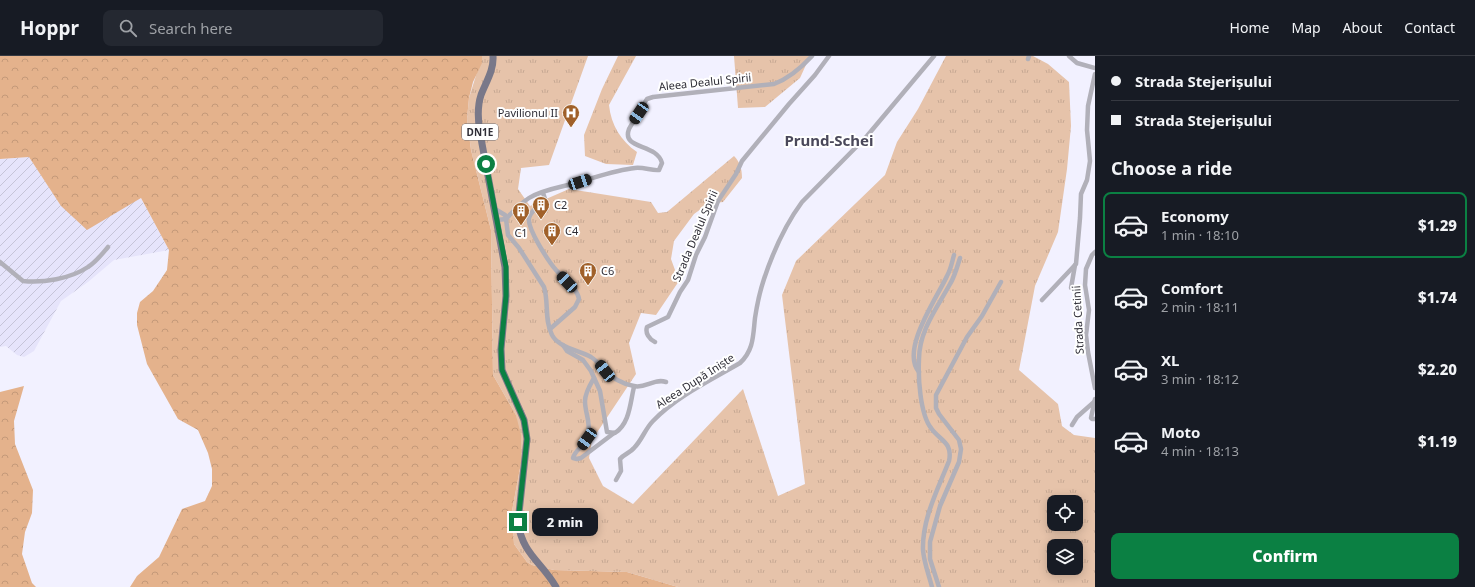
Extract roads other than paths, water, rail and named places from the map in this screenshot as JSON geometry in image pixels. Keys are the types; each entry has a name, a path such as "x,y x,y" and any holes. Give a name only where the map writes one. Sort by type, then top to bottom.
{"main road":[{"name":"DN1E","path":"493,56 493,64 481,96 478,116 506,267 501,355 502,370 524,420 527,439 518,522 520,533 526,549 556,587"}],"street":[{"name":"Aleea Dealul Spirii","path":"506,219 520,205 530,198 543,193 599,176 634,168 644,167 660,170 662,163 659,155 651,150 630,142 628,138 629,130 647,99 653,97 774,84 783,81 792,75 812,56"},
{"name":"Strada Dealul Spirii","path":"655,342 648,337 646,331 647,327 668,317 680,292 690,276 696,255 705,237 718,201 736,174 742,161 815,75 829,56"},
{"name":"Aleea După Iniște","path":"616,480 621,471 620,459 623,455 633,450 652,422 672,405 740,363 750,351 753,343 758,299 764,279 786,226 794,213 802,202 867,136 934,56"},
{"path":"1069,56 1077,63 1095,68"},
{"path":"1071,288 1076,264 1081,194 1087,180 1090,161 1087,130 1088,106 1095,74"},
{"path":"543,193 544,199 533,211 529,219 531,228 550,263 577,292 579,299 575,307 550,329"},
{"path":"495,209 504,215 506,219 506,230 510,238 519,248 544,287 546,293 547,319 556,341 599,362 605,371 623,383 636,387 656,381 666,382"},
{"path":"497,220 506,219"},
{"path":"0,262 23,281 58,279 87,268 108,247"},
{"name":"Strada Cetinii","path":"1095,252 1092,255 1086,269 1085,285 1089,310 1086,335 1095,388"},
{"path":"919,372 914,366 913,359 917,336 950,270 954,255"},
{"path":"932,587 924,558 924,537 930,508 949,460 950,452 946,443 930,428 927,421 923,408 919,372 919,353 922,337 928,323 951,283 960,258"},
{"path":"1042,300 1076,264"},
{"path":"939,587 930,560 930,542 936,516 959,462 961,449 959,440 936,408 936,395 967,337 982,316 1001,282"},
{"path":"563,345 567,351 584,360 587,364 600,391 607,432 615,433"},
{"path":"594,378 586,395 585,401 589,418 587,439 574,453 573,458 577,459 581,458 624,426 628,416 634,386"},
{"path":"1094,401 1091,418 1094,419"},
{"path":"1072,426 1077,417 1094,401"}],"place":[{"name":"Pavilionul II","path":"571,128"},
{"name":"C2","path":"541,220"},
{"name":"C1","path":"521,226"},
{"name":"C4","path":"552,246"},
{"name":"C6","path":"588,286"}],"district":[{"name":"Prund-Schei","path":"829,141"}]}
